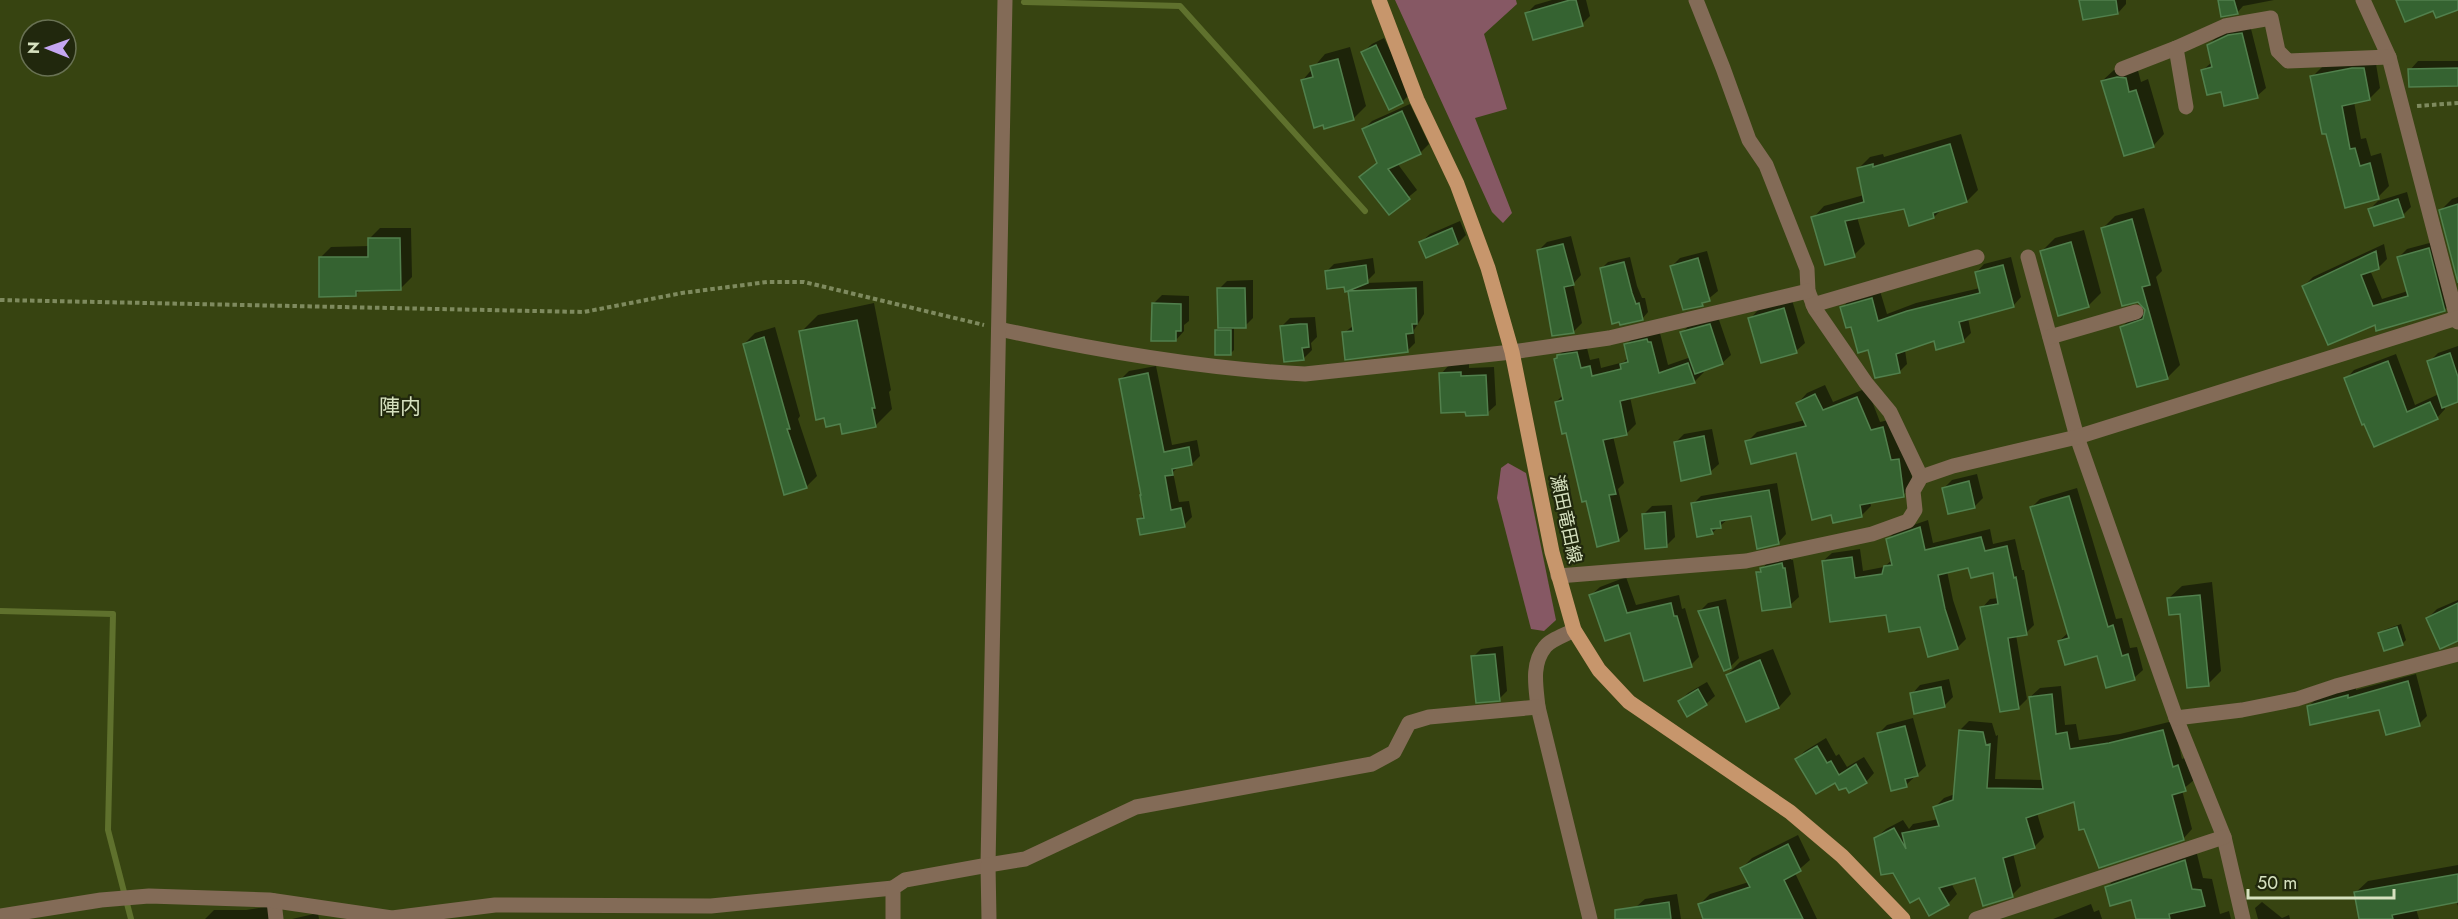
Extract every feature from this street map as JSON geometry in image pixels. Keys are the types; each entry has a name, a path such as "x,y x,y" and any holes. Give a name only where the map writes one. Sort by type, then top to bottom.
{"main road":[{"name":"瀬田竜田線","path":"1379,0 1417,100 1457,184 1488,268 1512,352 1558,576 1574,630 1599,670 1629,702 1790,812 1842,856 1903,919"}],"street":[{"path":"989,919 988,865 1005,0"},
{"path":"1695,0 1749,140 1766,165 1807,269 1811,298 1866,383 1890,412 1922,477"},
{"path":"1558,576 1746,561 1872,534 1908,521 1915,510 1913,491 1922,477 1953,466 2077,437 2458,320 2405,109 2389,57 2362,0"},
{"path":"2122,69 2225,26 2271,18 2278,51 2288,61 2389,57"},
{"path":"2176,48 2186,108"},
{"path":"999,329 1095,350 1305,374 1512,352 1609,338 1811,298 1977,257"},
{"path":"2028,257 2077,437 2176,718 2224,837 2243,919"},
{"path":"2050,337 2136,312"},
{"path":"1574,630 1545,646 1535,666 1538,707 1590,919"},
{"path":"2176,718 2242,710 2297,699 2336,686 2458,654"},
{"path":"0,916 101,900 149,896 273,901 392,918 495,905 711,906 893,888 905,880 1025,859 1136,807 1372,764 1394,752 1409,723 1429,717 1538,707"},
{"path":"1976,919 2224,837"},
{"path":"893,888 893,919"},
{"path":"273,901 276,919"}],"path":[{"path":"2405,109 2421,104 2458,103"},
{"path":"0,300 584,312 692,292 767,282 804,282 999,329"}],"shaded area":[{"path":"1395,0 1516,0 1517,4 1484,34 1507,109 1475,118 1512,213 1503,223 1492,212"},
{"path":"1508,463 1526,473 1556,620 1544,631 1531,629 1497,498 1501,468"}],"building":[{"path":"1576,0 1583,26 1533,40 1525,13"},
{"path":"2079,0 2116,0 2118,14 2083,20"},
{"path":"2218,0 2234,0 2238,14 2221,17"},
{"path":"2396,0 2458,0 2458,10 2436,18 2433,11 2405,22"},
{"path":"2242,33 2258,98 2224,106 2221,92 2207,95 2201,70 2212,67 2207,45 2228,35"},
{"path":"1376,45 1403,103 1389,110 1361,52"},
{"path":"1338,59 1354,120 1324,129 1323,125 1314,128 1301,80 1313,77 1310,66"},
{"path":"2364,68 2370,100 2342,106 2350,149 2355,148 2360,166 2370,163 2379,199 2345,208 2326,134 2322,134 2310,76"},
{"path":"2458,68 2458,86 2409,87 2408,69"},
{"path":"2117,77 2126,78 2129,92 2136,90 2154,147 2124,156 2101,81"},
{"path":"1402,111 1421,154 1388,169 1410,199 1389,215 1359,177 1377,163 1362,129"},
{"path":"1950,144 1967,202 1933,213 1934,218 1909,226 1904,209 1845,221 1855,257 1825,265 1811,217 1864,202 1857,168 1873,164 1873,167"},
{"path":"2398,199 2404,217 2374,226 2368,209"},
{"path":"2458,204 2458,283 2439,210"},
{"path":"2132,219 2150,285 2142,287 2168,379 2137,387 2120,327 2143,319 2145,310 2138,302 2122,306 2101,228"},
{"path":"1452,228 1458,244 1426,258 1419,242"},
{"path":"368,238 400,238 401,290 356,291 356,296 319,297 319,257 368,257"},
{"path":"2071,242 2089,307 2058,316 2040,251"},
{"path":"1563,244 1574,285 1564,287 1574,333 1552,336 1537,250"},
{"path":"2429,248 2445,311 2376,331 2375,325 2328,345 2302,286 2376,251 2379,269 2361,275 2373,306 2408,296 2397,257"},
{"path":"1698,258 1710,301 1702,303 1703,306 1683,310 1670,266"},
{"path":"1624,262 1632,293 1636,304 1639,303 1643,320 1620,325 1619,322 1612,324 1600,268"},
{"path":"1366,265 1368,283 1345,292 1344,287 1327,289 1325,271"},
{"path":"2003,265 2014,307 1959,322 1964,342 1936,350 1934,341 1896,354 1900,373 1875,378 1868,350 1858,353 1851,327 1846,328 1840,307 1872,298 1878,321 1907,311 1980,293 1975,272"},
{"path":"1217,288 1245,288 1246,328 1218,328"},
{"path":"1416,288 1417,324 1412,324 1413,333 1406,334 1408,352 1345,360 1342,332 1353,331 1348,291"},
{"path":"1152,303 1181,304 1181,331 1176,331 1176,341 1151,341"},
{"path":"1784,308 1797,353 1761,363 1748,318"},
{"path":"857,320 875,408 872,408 876,427 842,434 840,424 826,427 824,418 816,420 799,331"},
{"path":"1307,324 1309,347 1302,348 1304,360 1284,362 1280,326"},
{"path":"1710,324 1723,364 1695,374 1680,332"},
{"path":"1215,330 1231,330 1231,355 1215,355"},
{"path":"764,337 790,429 787,429 807,488 784,495 743,344"},
{"path":"1647,339 1651,342 1659,373 1688,363 1695,383 1620,401 1627,435 1603,440 1616,494 1609,495 1619,541 1597,547 1586,501 1582,502 1566,433 1562,434 1555,402 1563,400 1554,359 1557,355 1577,352 1581,368 1590,366 1592,376 1621,369 1620,364 1628,362 1624,344"},
{"path":"2450,353 2458,377 2458,402 2442,408 2427,361"},
{"path":"2388,361 2407,412 2430,402 2438,419 2374,447 2364,424 2362,425 2344,378"},
{"path":"1461,372 1461,376 1486,375 1488,415 1466,416 1465,412 1441,413 1439,373"},
{"path":"1148,373 1164,452 1189,447 1192,465 1172,469 1173,475 1165,476 1171,510 1181,508 1185,527 1140,535 1137,519 1144,518 1141,495 1119,379"},
{"path":"1815,394 1823,410 1857,397 1871,430 1883,427 1891,460 1899,459 1904,497 1860,505 1862,517 1833,523 1831,515 1812,520 1796,453 1751,464 1745,441 1806,426 1796,403"},
{"path":"1704,436 1711,474 1681,481 1674,442"},
{"path":"1969,481 1975,508 1948,514 1942,488"},
{"path":"1769,490 1779,544 1757,549 1751,516 1720,521 1721,528 1711,529 1713,534 1697,537 1691,503"},
{"path":"2069,496 2108,627 2113,625 2122,656 2128,654 2135,680 2106,688 2097,656 2065,665 2058,641 2069,638 2030,507"},
{"path":"1665,512 1667,547 1645,549 1642,514"},
{"path":"1920,527 1925,550 1981,537 1985,551 2007,546 2014,578 2016,577 2027,635 2008,638 2019,709 2000,712 1980,607 1998,604 1993,573 1971,578 1968,568 1938,575 1945,609 1958,649 1928,657 1920,627 1889,632 1886,615 1830,622 1822,561 1852,557 1855,578 1882,574 1884,566 1892,565 1886,539"},
{"path":"1782,563 1785,568 1791,607 1762,611 1756,572 1761,572 1760,568"},
{"path":"1618,585 1627,613 1671,603 1692,667 1644,681 1630,633 1605,641 1589,595"},
{"path":"2200,595 2209,686 2187,688 2180,614 2169,615 2167,598"},
{"path":"2458,603 2458,641 2440,649 2426,618"},
{"path":"1718,607 1731,668 1724,671 1698,611"},
{"path":"2397,627 2403,645 2384,651 2378,633"},
{"path":"1495,654 1500,701 1476,703 1471,656"},
{"path":"1760,660 1779,708 1746,722 1726,675"},
{"path":"2408,681 2420,726 2386,735 2379,710 2310,725 2307,706 2348,695 2348,698"},
{"path":"1941,687 1945,707 1914,714 1910,693"},
{"path":"1698,689 1707,705 1687,717 1678,701"},
{"path":"2052,694 2056,734 2067,732 2070,749 2109,743 2163,730 2173,767 2178,765 2186,791 2172,795 2184,840 2099,868 2084,829 2079,830 2074,802 2026,818 2035,848 2003,858 2013,897 1983,906 1975,878 1939,888 1949,905 1929,916 1919,898 1910,903 1893,873 1881,875 1874,838 1894,828 1906,849 1902,833 1939,826 1933,807 1953,800 1959,730 1983,732 1986,745 1990,744 1987,788 2043,789 2029,697"},
{"path":"1905,726 1918,776 1905,779 1907,787 1891,791 1877,733"},
{"path":"1817,746 1827,763 1831,761 1839,775 1856,764 1867,783 1849,793 1846,788 1839,790 1835,783 1816,794 1795,759"},
{"path":"1788,844 1801,871 1784,880 1803,919 1703,919 1698,904 1750,887 1740,868"},
{"path":"2185,860 2192,889 2201,890 2205,906 2169,914 2170,919 2136,919 2131,900 2110,906 2105,887"},
{"path":"2458,874 2458,902 2392,915 2393,919 2359,919 2354,892"},
{"path":"1669,902 1671,919 1615,919 1615,910"}],"waterway":[{"path":"1025,0 1024,2 1180,6 1365,211"},
{"path":"0,611 113,614 108,830 131,919"}],"district":[{"name":"陣内","path":"400,407"}]}
